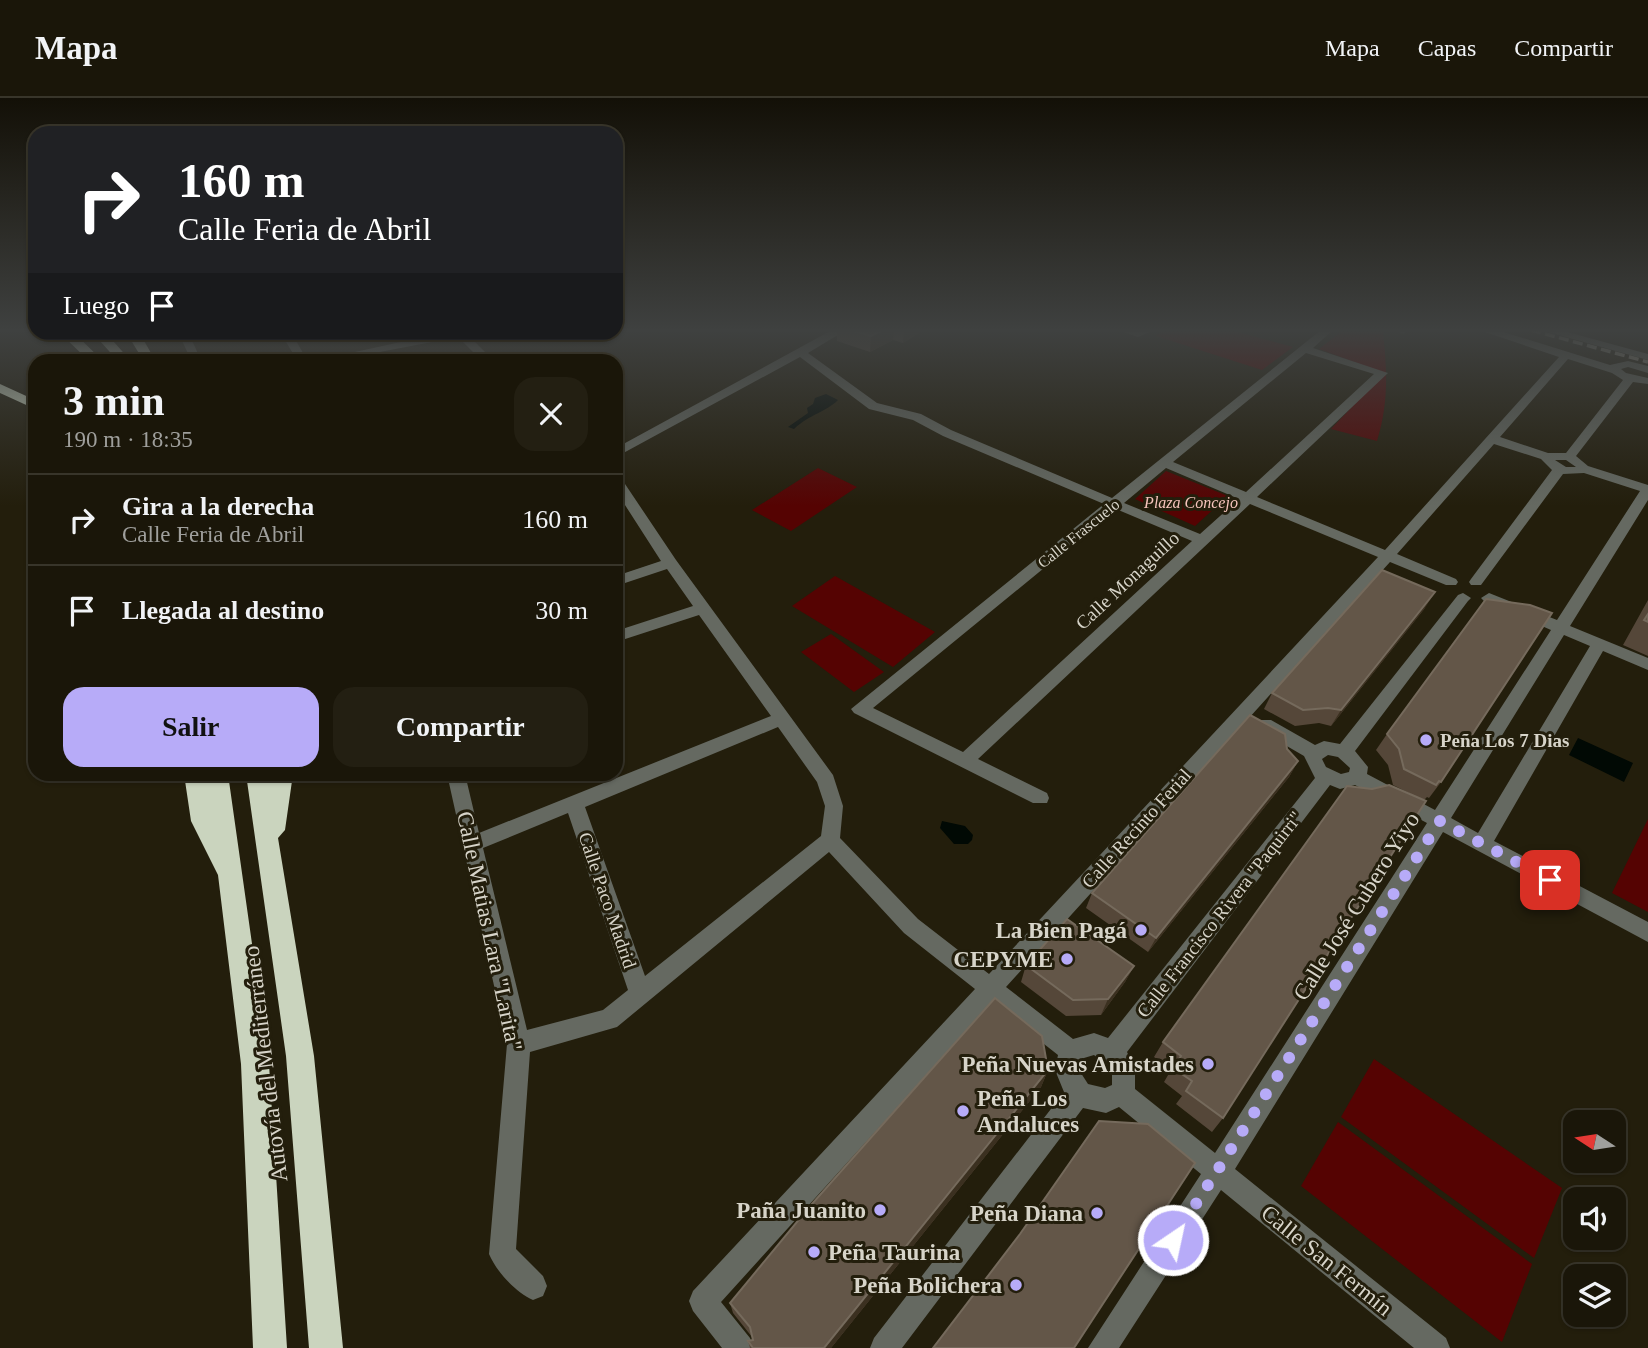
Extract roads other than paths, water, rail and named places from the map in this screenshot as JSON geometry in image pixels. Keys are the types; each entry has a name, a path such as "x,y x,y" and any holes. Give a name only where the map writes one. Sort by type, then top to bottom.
{"highway":[{"path":"1,388 28,402"},
{"path":"196,781 203,821 234,888"},
{"name":"Autovía del Mediterráneo","path":"219,781 255,1063 270,1348"},
{"name":"Autovía del Mediterráneo","path":"258,781 300,1056 325,1342"},
{"path":"270,849 281,781"}],"street":[{"path":"623,449 736,388"},
{"path":"850,388 873,405 917,417 947,433 1200,540"},
{"name":"Calle Frascuelo","path":"964,762 860,709 1256,388"},
{"name":"Calle Monaguillo","path":"964,762 1365,388"},
{"name":"Calle Recinto Ferial","path":"740,1348 703,1300 1388,555 1537,388"},
{"path":"1569,457 1622,388"},
{"path":"1492,439 1548,457 1569,457 1583,468 1648,489"},
{"path":"1548,457 1551,465 1560,469 1576,472 1583,468"},
{"path":"1164,463 1451,582 1464,579 1476,582 1489,592 1489,598"},
{"path":"1476,582 1560,469"},
{"name":"Calle José Cubero Yiyo","path":"1102,1348 1218,1172 1648,489"},
{"path":"519,1044 609,1019 830,840 834,806 827,780 670,563 623,492"},
{"path":"623,579 670,563"},
{"path":"1451,582 1450,588 1463,598 1476,602 1489,598 1648,664"},
{"path":"1344,752 1463,598"},
{"path":"623,635 703,608"},
{"path":"1482,844 1600,644"},
{"path":"1241,712 1314,753"},
{"path":"473,845 781,719"},
{"path":"1324,748 1344,752 1359,767 1357,777 1348,782 1326,777 1315,767 1314,753 1324,748"},
{"path":"964,762 1040,798"},
{"name":"Calle Francisco Rivera \"Paquirri\"","path":"1112,1052 1326,777"},
{"path":"1357,777 1648,933"},
{"name":"Calle Matias Lara \"Larita\"","path":"458,781 519,1044 502,1254 533,1286"},
{"name":"Calle Paco Madrid","path":"575,805 641,995"},
{"path":"830,840 911,926 1072,1052"},
{"path":"1094,1044 1112,1052 1124,1068 1125,1086 1121,1093 1107,1102 1097,1101 1079,1093 1068,1077 1067,1068 1072,1052 1078,1047 1094,1044"},
{"path":"884,1348 1079,1093"},
{"name":"Calle San Fermín","path":"1121,1093 1436,1348"}],"place":[{"name":"Peña Los 7 Dias","path":"1426,740"},
{"name":"La Bien Pagá","path":"1141,930"},
{"name":"CEPYME","path":"1067,959"},
{"name":"Peña Nuevas Amistades","path":"1208,1064"},
{"name":"Peña Los Andaluces","path":"963,1111"},
{"name":"Paña Juanito","path":"880,1210"},
{"name":"Peña Diana","path":"1097,1213"},
{"name":"Peña Taurina","path":"814,1252"},
{"name":"Peña Bolichera","path":"1016,1285"}],"park label":[{"name":"Plaza Concejo","path":"1191,502"}]}
